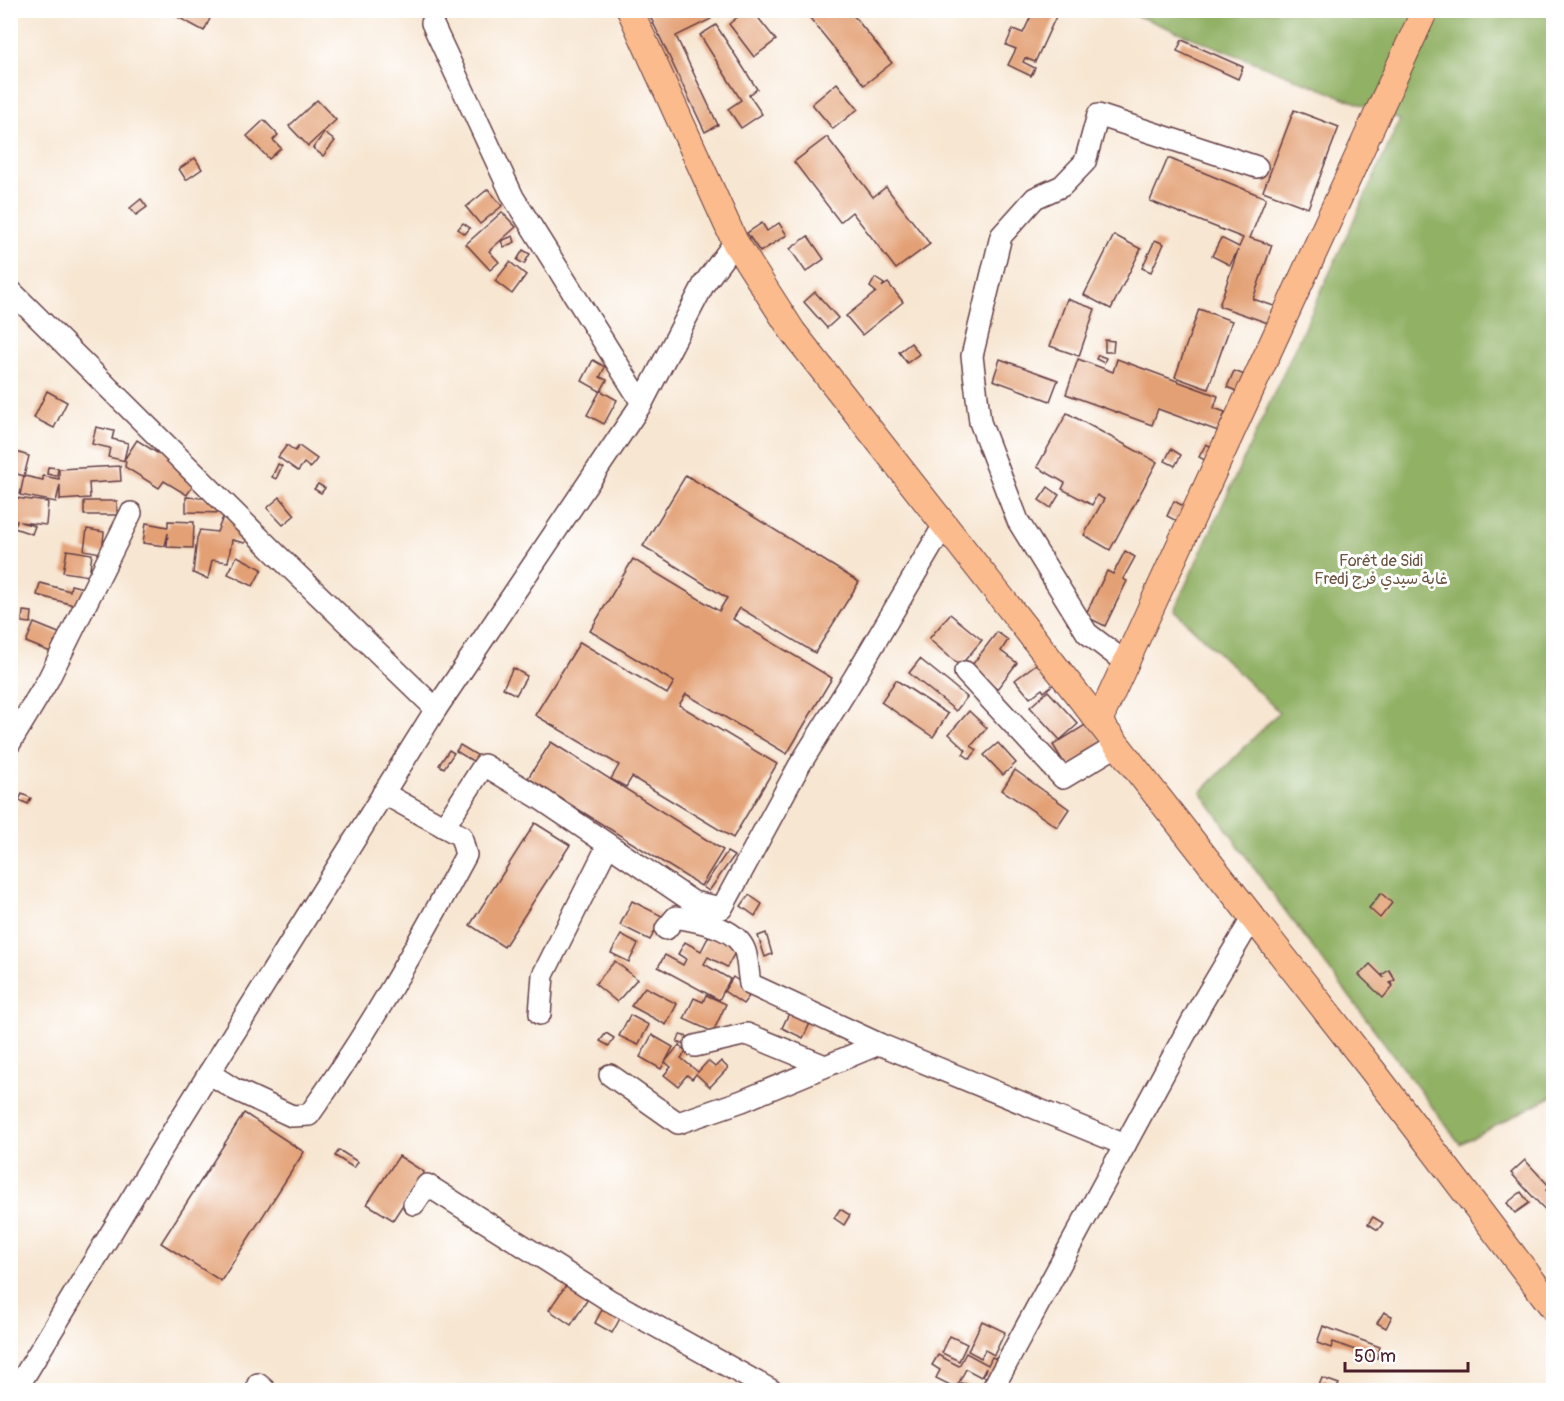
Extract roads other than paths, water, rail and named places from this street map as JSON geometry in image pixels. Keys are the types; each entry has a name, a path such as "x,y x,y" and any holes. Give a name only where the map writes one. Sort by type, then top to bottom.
{"main road":[{"path":"630,10 735,242 793,332 1373,1071 1554,1309"},
{"path":"1099,721 1425,10"}],"street":[{"path":"432,23 513,197 642,403"},
{"path":"1126,663 1088,633 1024,530 980,422 972,356 1001,236 1035,198 1062,186 1084,162 1098,116 1257,168"},
{"path":"16,1390 209,1073 436,709 642,403 704,284 735,242"},
{"path":"10,290 264,543 436,709"},
{"path":"10,743 48,680 131,513"},
{"path":"444,827 484,765 541,800 693,902 722,908 799,766 944,525"},
{"path":"965,672 1063,778 1118,746"},
{"path":"209,1073 234,1089 292,1116 309,1115 395,982 466,855 461,836 383,793"},
{"path":"540,1014 543,975 608,845"},
{"path":"666,929 676,917 716,927 736,938 744,950 750,984 879,1044 1125,1145"},
{"path":"992,1390 1202,1003 1253,917"},
{"path":"695,1046 747,1034 825,1066"},
{"path":"610,1075 678,1123 742,1101 879,1044"},
{"path":"414,1204 427,1185 609,1300 771,1390"}],"park label":[{"name":"Forêt de Sidi Fredj غابة سيدي فرج","path":"1381,570"}]}
